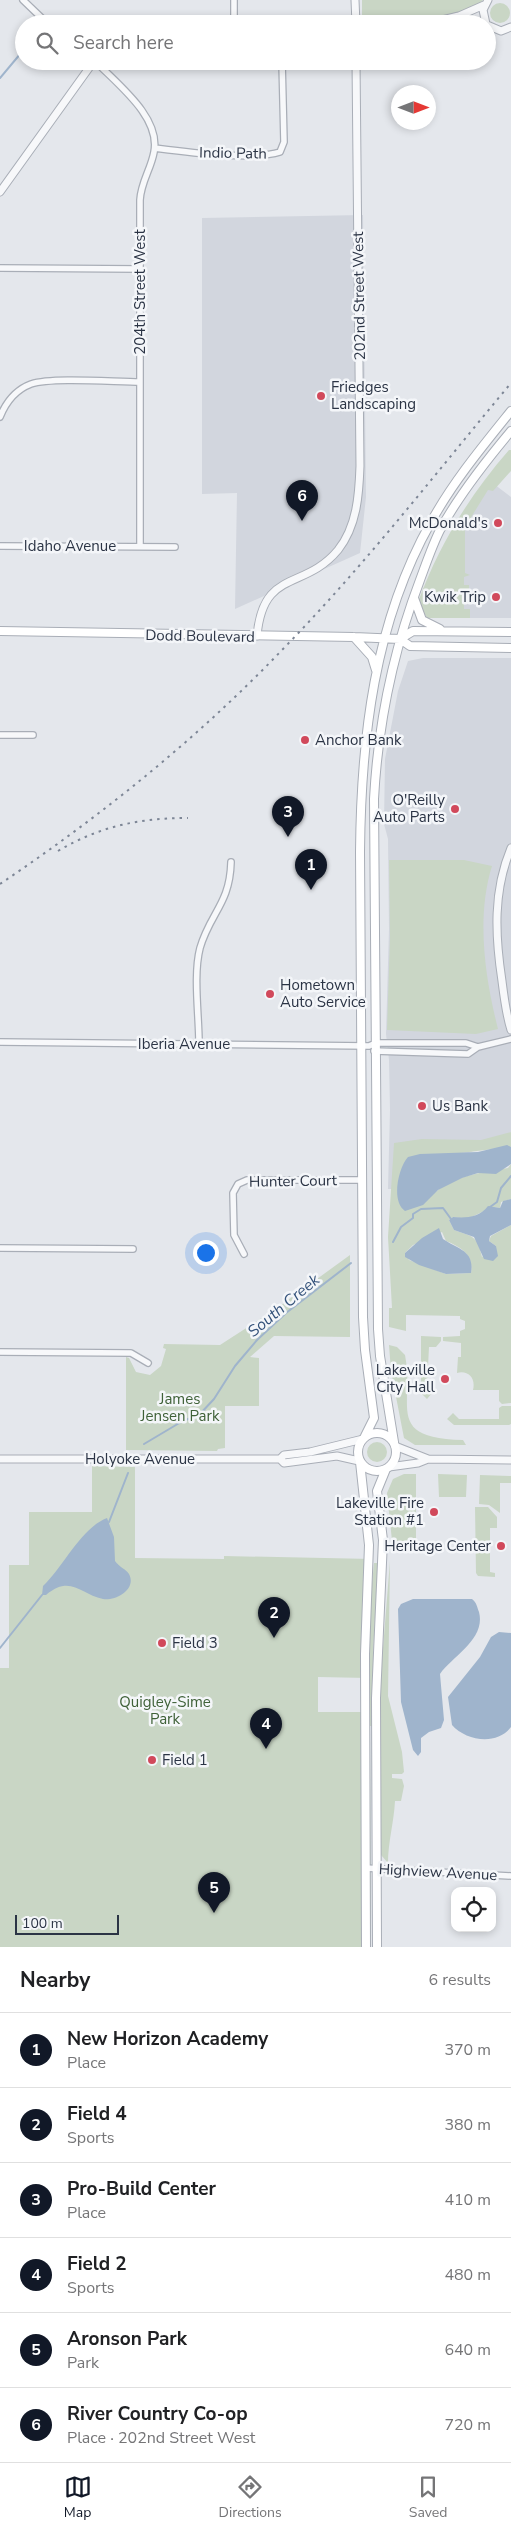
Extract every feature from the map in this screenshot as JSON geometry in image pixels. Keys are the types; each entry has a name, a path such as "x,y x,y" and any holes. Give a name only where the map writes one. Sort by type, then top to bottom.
{"main road":[{"path":"377,1947 377,1659 383,1540 377,1491 395,1458 382,1374 378,1329 376,1052 368,1045 360,796 364,739 384,639 413,558 430,524 459,476 511,412"},
{"path":"366,1947 365,1654 369,1545 360,1462 357,1451 374,1418 364,1338 363,1180 376,769 386,694 414,595 439,531 476,474 509,437 503,428 511,416"},
{"path":"414,595 418,613 425,622 451,632"},
{"name":"Dodd Boulevard","path":"0,631 384,639 400,639 414,631 511,632"},
{"path":"354,637 372,656 376,674"},
{"name":"Dodd Boulevard","path":"400,639 410,646 511,648"},
{"path":"364,1438 381,1433 394,1444"},
{"path":"360,1462 372,1471 388,1468"}],"street":[{"path":"23,0 39,15"},
{"path":"234,0 234,15"},
{"path":"356,0 356,15"},
{"path":"461,15 486,3"},
{"path":"496,28 501,31 511,27"},
{"path":"0,192 88,70"},
{"name":"204th Street West","path":"102,70 149,120 153,130 155,148 140,192 140,547"},
{"name":"Indio Path","path":"155,148 208,154 265,154 280,152 284,142 282,70"},
{"name":"202nd Street West","path":"257,636 259,615 270,594 277,587 317,568 328,560 344,542 356,509 360,451 356,70"},
{"path":"0,268 140,269"},
{"path":"0,417 7,402 17,391 38,382 140,382"},
{"name":"Idaho Avenue","path":"0,546 175,547"},
{"path":"0,735 33,735"},
{"path":"511,848 499,888 496,927 504,994 511,1030"},
{"path":"199,1044 200,950 206,933 224,901 229,882 231,862"},
{"name":"Iberia Avenue","path":"376,1052 468,1054 478,1047 511,1039"},
{"name":"Iberia Avenue","path":"0,1042 368,1045 466,1043 478,1047"},
{"name":"Hunter Court","path":"244,1254 234,1235 233,1193 238,1184 247,1180 363,1180"},
{"path":"0,1248 133,1249"},
{"path":"0,1352 131,1353 148,1363"},
{"name":"Holyoke Avenue","path":"280,1459 284,1455 310,1452 364,1438"},
{"path":"394,1444 428,1460"},
{"name":"Holyoke Avenue","path":"0,1459 280,1459 284,1462 290,1462 340,1456 360,1462"},
{"path":"388,1468 428,1460 511,1460"},
{"name":"Highview Avenue","path":"365,1868 511,1876"}],"shaded area":[{"path":"363,215 366,497 360,553 235,609 237,493 202,494 202,218"},
{"path":"490,481 511,497 511,618 460,618 462,527"},
{"path":"423,658 511,658 511,1132 397,1189 388,1189 390,1110 389,1060 386,1034 389,929 388,839 384,824 385,759 398,691 408,661"}],"green space":[{"path":"362,0 483,0 473,8 454,15 362,15"},
{"path":"496,4 504,4 509,9 509,17 504,22 496,22 496,15 490,15 491,9"},
{"path":"509,450 511,450 511,471 493,491 488,490 465,527 465,573 470,575 464,577 464,585 469,585 469,595 464,595 464,609 470,609 470,618 427,618 418,602 435,561 468,503"},
{"path":"389,860 464,860 492,866 484,906 483,927 489,989 498,1029 476,1034 387,1030 390,937"},
{"path":"511,1132 511,1147 452,1154 409,1209 454,1181 472,1175 508,1168 511,1164 511,1199 501,1202 500,1208 493,1207 467,1219 453,1217 449,1220 454,1230 470,1236 476,1241 482,1257 496,1246 489,1241 491,1236 511,1225 511,1403 502,1404 499,1401 499,1390 473,1390 474,1386 470,1376 461,1372 457,1373 458,1357 461,1357 461,1343 443,1341 443,1337 460,1336 460,1331 465,1329 465,1321 460,1319 460,1316 406,1315 406,1331 389,1327 389,1308 392,1308 388,1237 394,1143 422,1139 481,1140","holes":["442,1232 446,1241 465,1252 470,1261 471,1273 446,1274 409,1260 405,1253 413,1245"]},
{"name":"James Jensen Park","path":"350,1255 350,1337 274,1336 250,1357 259,1358 259,1406 225,1406 225,1448 218,1449 217,1451 126,1450 126,1357 129,1358 136,1372 150,1375 161,1366 166,1349 163,1348 164,1344 220,1345 277,1308"},
{"path":"421,1336 441,1337 441,1341 436,1347 429,1347 427,1386 433,1392 427,1399 421,1393"},
{"path":"389,1345 397,1347 405,1355 408,1416 413,1426 422,1433 438,1438 463,1440 466,1445 415,1445 404,1438 391,1371"},
{"path":"511,1406 511,1424 509,1425 454,1425 447,1419 453,1413 459,1419 499,1419 499,1408"},
{"path":"377,1442 384,1445 387,1452 384,1459 377,1462 370,1459 367,1452 370,1445"},
{"name":"Quigley-Sime Park","path":"92,1466 135,1467 135,1558 224,1559 224,1556 372,1559 372,1584 374,1563 378,1563 373,1653 373,1726 370,1726 371,1947 0,1947 0,1668 9,1668 9,1565 29,1565 29,1512 92,1512","holes":["318,1677 368,1678 369,1712 318,1712"]},
{"path":"404,1474 416,1474 416,1547 412,1550 393,1550 387,1493 393,1479"},
{"path":"438,1474 467,1475 466,1497 439,1497"},
{"path":"480,1475 511,1476 511,1483 500,1483 500,1513 489,1505 479,1504"},
{"path":"475,1507 488,1507 497,1517 497,1528 490,1528 490,1572 495,1573 495,1577 478,1576 476,1573"},
{"path":"390,1561 388,1696 402,1752 404,1772 402,1774 392,1774 392,1778 402,1779 404,1786 401,1801 395,1801 388,1863 381,1855 381,1673"}],"water":[{"path":"507,1145 511,1147 511,1164 496,1174 478,1173 462,1178 438,1190 423,1205 405,1211 401,1207 397,1193 399,1177 404,1162 408,1157 420,1154 478,1152"},
{"path":"511,1199 511,1225 490,1236 489,1241 496,1246 498,1256 493,1261 484,1259 474,1237 454,1230 449,1220 453,1217 476,1215 488,1206 500,1208 503,1201"},
{"path":"439,1228 443,1239 468,1255 472,1265 471,1273 446,1274 419,1265 405,1257 405,1253 422,1238"},
{"path":"107,1518 114,1537 115,1561 128,1572 131,1579 128,1589 119,1596 108,1599 95,1597 69,1586 62,1586 46,1595 42,1595 43,1586 81,1539 89,1530"},
{"path":"413,1599 472,1599 479,1612 480,1622 478,1631 473,1639 440,1674 444,1720 441,1728 429,1732 421,1738 421,1752 418,1756 413,1750 401,1702 398,1609 401,1604"},
{"path":"499,1632 511,1633 511,1727 498,1737 490,1739 473,1738 465,1735 452,1725 448,1697 480,1657 491,1637"}],"waterway":[{"path":"0,78 15,60"},
{"name":"South Creek","path":"490,1207 497,1202 501,1188 511,1176"},
{"name":"South Creek","path":"393,1242 401,1227 413,1218 413,1214 421,1209 443,1208 451,1219"},
{"name":"South Creek","path":"144,1444 181,1422 200,1414 214,1399 235,1366 257,1340 286,1313 351,1263"},
{"name":"South Creek","path":"109,1522 128,1473"},
{"name":"South Creek","path":"0,1648 42,1595"}],"railway":[{"path":"0,884 111,803 182,745 250,683 342,586 511,383"},
{"path":"58,851 89,835 121,825 170,818 188,818"}],"place":[{"name":"Friedges Landscaping","path":"321,396"},
{"name":"River Country Co-op","path":"302,521"},
{"name":"McDonald's","path":"498,523"},
{"name":"Kwik Trip","path":"496,597"},
{"name":"Anchor Bank","path":"305,740"},
{"name":"O'Reilly Auto Parts","path":"455,809"},
{"name":"Pro-Build Center","path":"288,837"},
{"name":"New Horizon Academy","path":"311,890"},
{"name":"Hometown Auto Service","path":"270,994"},
{"name":"Us Bank","path":"422,1106"},
{"name":"Lakeville City Hall","path":"445,1379"},
{"name":"Lakeville Fire Station #1","path":"434,1512"},
{"name":"Heritage Center","path":"501,1546"},
{"name":"Field 4","path":"274,1638"},
{"name":"Field 3","path":"162,1643"},
{"name":"Field 2","path":"266,1749"},
{"name":"Field 1","path":"152,1760"},
{"name":"Aronson Park","path":"214,1913"}]}
